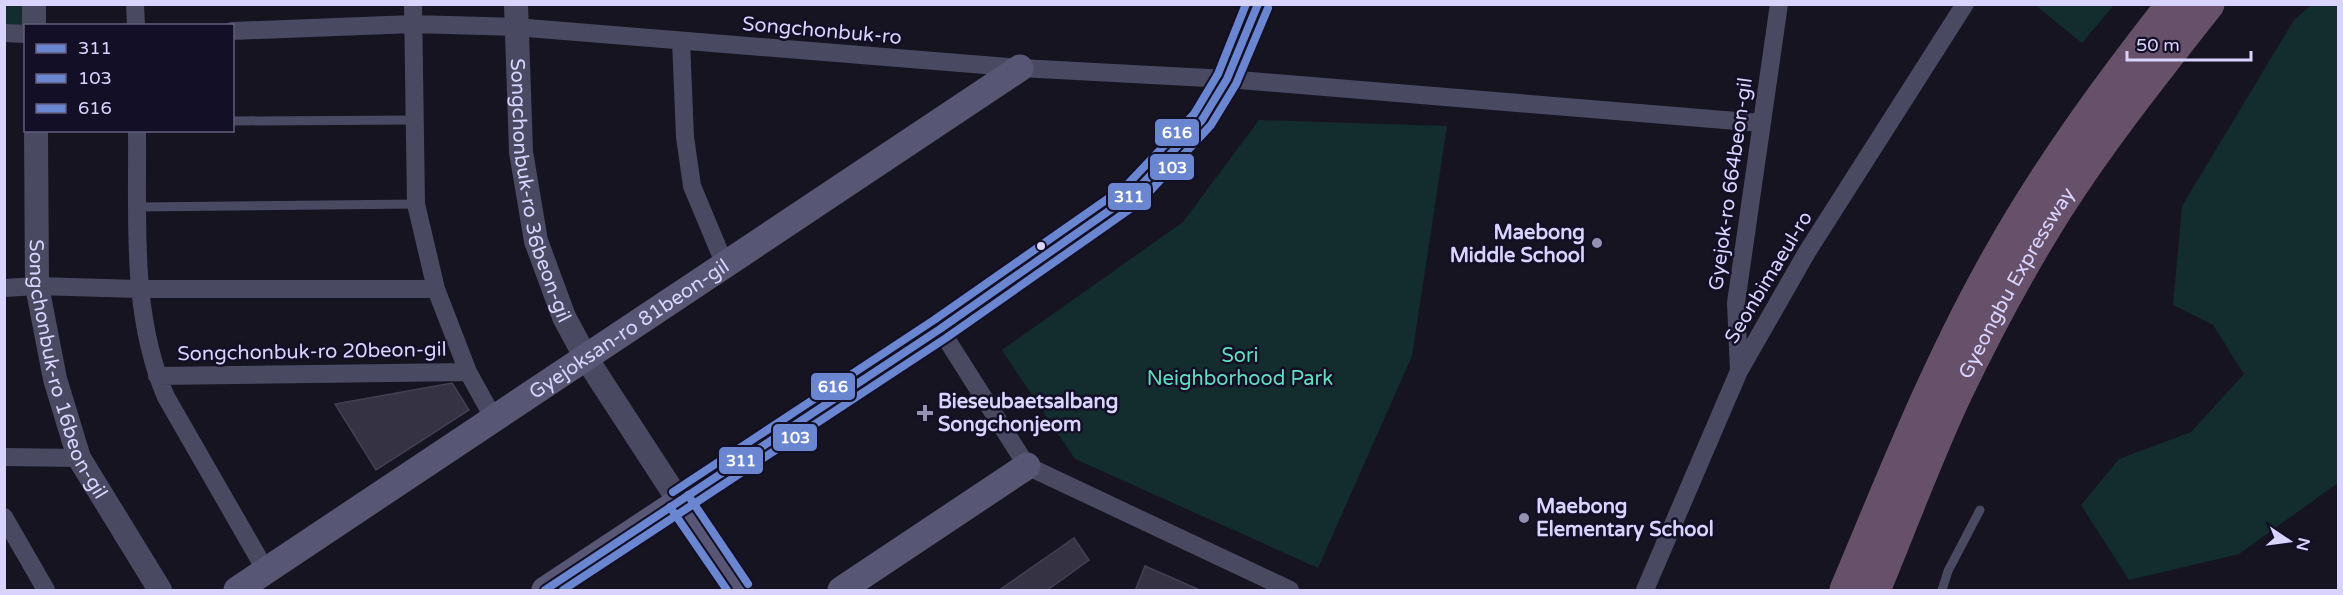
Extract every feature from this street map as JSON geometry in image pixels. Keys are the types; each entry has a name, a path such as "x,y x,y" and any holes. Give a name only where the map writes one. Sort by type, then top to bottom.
{"highway":[{"name":"Gyeongbu Expressway","path":"1846,591 1931,388 1992,267 2056,163 2173,4"},
{"name":"Gyeongbu Expressway","path":"1874,591 1956,394 2049,221 2156,69 2208,4"}],"main road":[{"path":"545,591 940,329 1133,194 1202,120 1227,79 1258,4"},
{"name":"Gyejoksan-ro 81beon-gil","path":"237,591 1020,68"},
{"path":"842,591 1027,466"},
{"path":"679,501 739,591"}],"street":[{"path":"34,4 34,24"},
{"path":"135,4 136,24"},
{"path":"413,4 416,204 436,289 468,372 494,419"},
{"name":"Gyejok-ro 664beon-gil","path":"1739,371 1736,303 1779,4"},
{"name":"Seonbimaeul-ro","path":"1646,591 1739,371 1807,252 1965,4"},
{"name":"Songchonbuk-ro","path":"234,31 413,24 516,16 681,41 1020,68 1227,79 1761,123"},
{"name":"Songchonbuk-ro 36beon-gil","path":"516,16 521,152 536,241 564,317 586,358 679,501"},
{"path":"4,33 24,33"},
{"path":"681,41 685,137 692,186 725,265"},
{"name":"Songchonbuk-ro 16beon-gil","path":"36,132 37,286 55,379 79,458 160,591"},
{"name":"Songchonbuk-ro 20beon-gil","path":"137,132 138,289 157,376 166,397 266,571"},
{"path":"4,288 37,286 138,289 436,289"},
{"path":"940,329 1027,466 1290,591"},
{"name":"Songchonbuk-ro 20beon-gil","path":"157,376 468,372"},
{"path":"4,457 79,458"},
{"path":"4,517 11,540 46,591"}],"lane":[{"path":"234,121 414,120"},
{"path":"138,207 416,204"},
{"path":"1942,591 1948,571 1980,510"}],"green space":[{"path":"5,5 25,5 24,30 5,29"},
{"path":"2035,5 2114,5 2082,43"},
{"path":"2311,5 2338,5 2338,483 2239,554 2129,580 2081,505 2119,459 2191,432 2244,374 2213,325 2173,305 2182,206 2294,20"},
{"name":"Sori Neighborhood Park","path":"1259,120 1447,126 1412,356 1318,568 1075,459 1002,350 1183,222"}],"building":[{"path":"452,383 469,410 376,470 335,404"},
{"path":"1074,538 1089,560 1046,591 998,591"},
{"path":"1145,566 1202,591 1135,591"}],"transit line":[{"name":"616","path":"673,492 934,320 1126,186 1194,114 1218,74 1246,4"},
{"name":"311","path":"545,590 940,329 1133,194 1202,120 1227,79 1258,4"},
{"name":"103","path":"563,590 946,338 1140,202 1211,125 1236,84 1268,8"},
{"name":"616","path":"688,495 748,584"},
{"name":"103","path":"670,507 727,590"}],"place":[{"name":"Maebong Middle School","path":"1597,243"},
{"name":"Bieseubaetsalbang Songchonjeom","path":"925,413"},
{"name":"Maebong Elementary School","path":"1524,518"}]}
